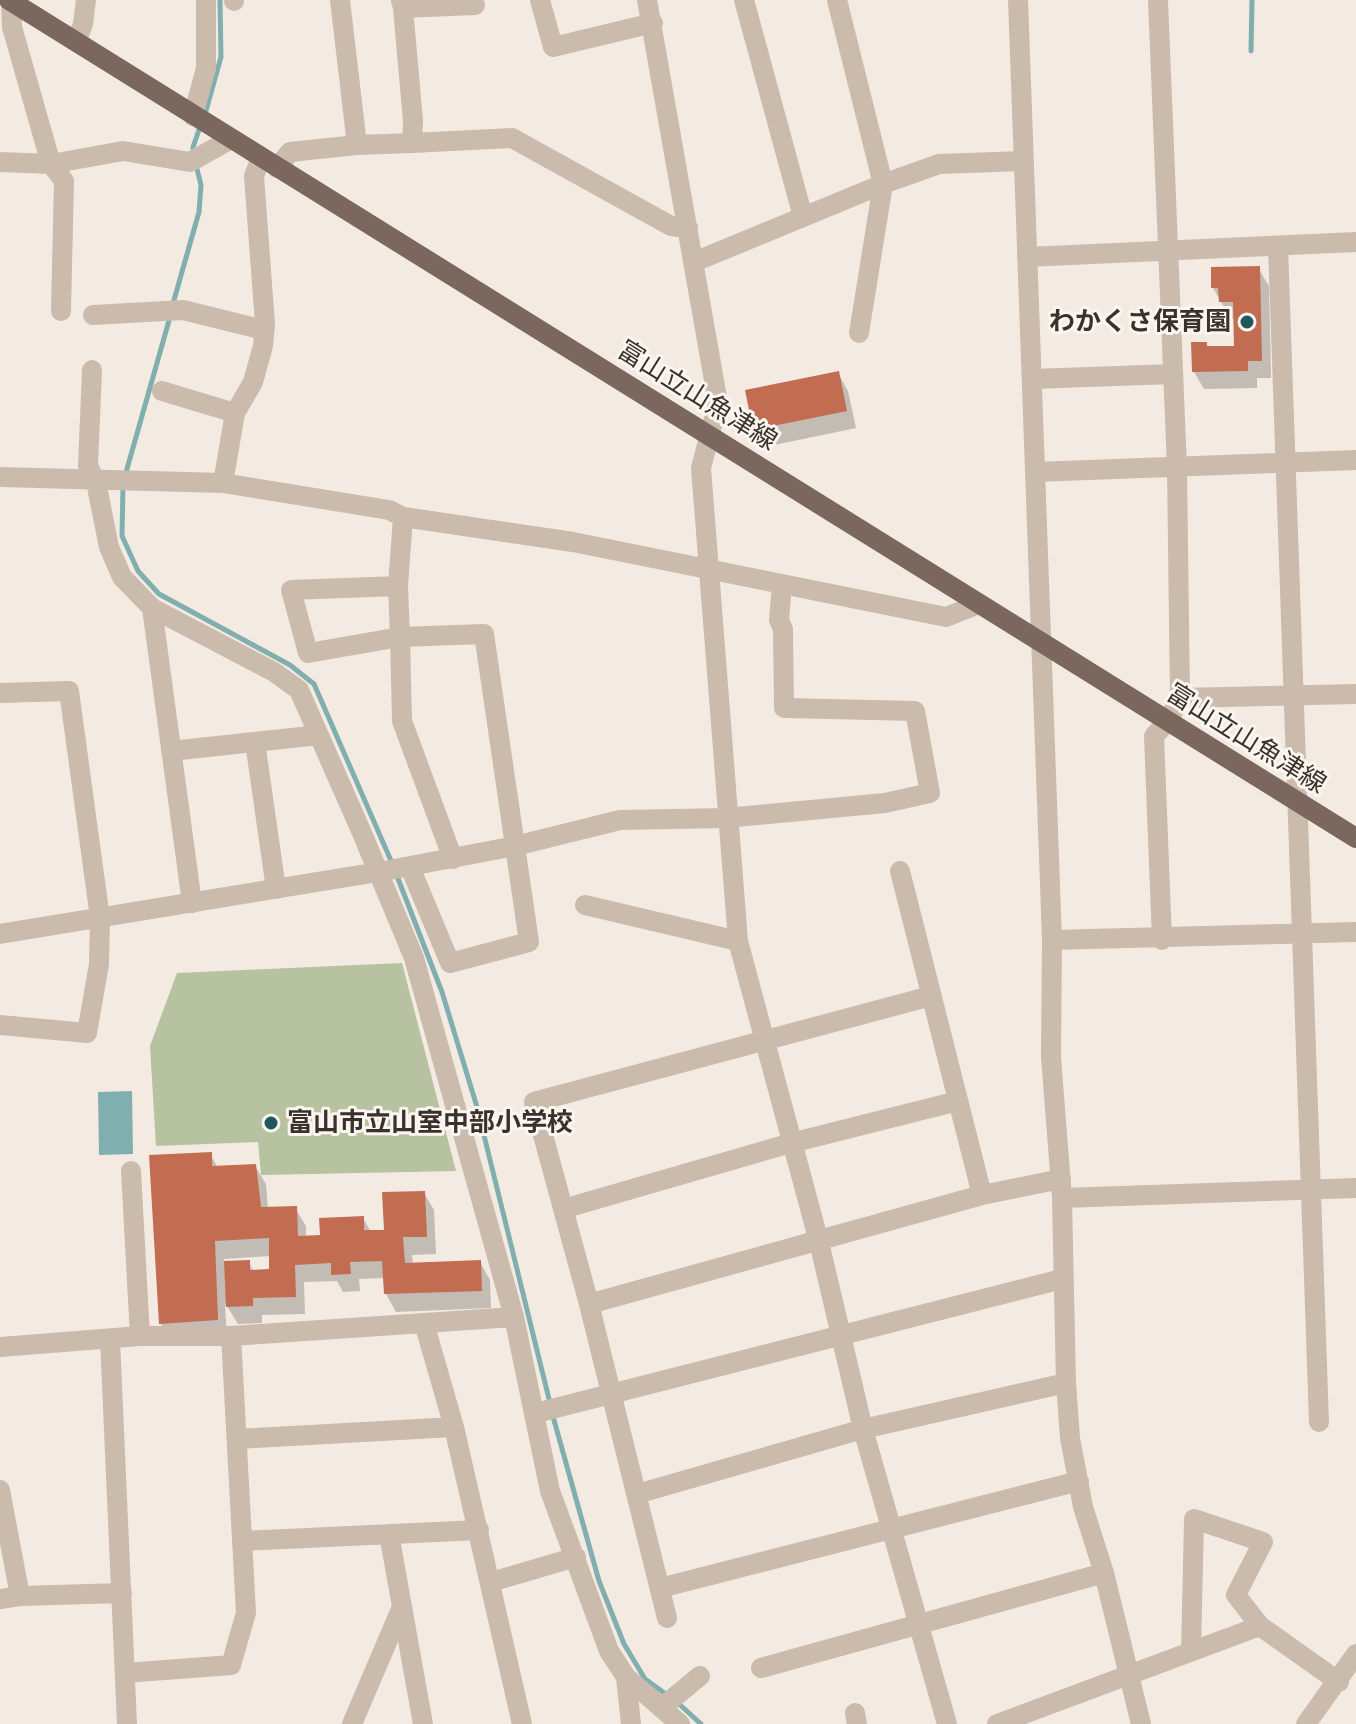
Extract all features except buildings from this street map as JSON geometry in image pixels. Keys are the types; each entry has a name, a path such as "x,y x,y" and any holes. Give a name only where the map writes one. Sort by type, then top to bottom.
{"main road":[{"name":"富山立山魚津線","path":"10,1 1356,838"}],"street":[{"path":"76,42 83,24 86,0"},
{"path":"200,120 206,68 206,0"},
{"path":"340,0 357,145"},
{"path":"540,0 553,47 653,23"},
{"path":"647,0 718,403 701,468 738,941 819,1242 863,1429 947,1724"},
{"path":"744,0 803,217"},
{"path":"837,0 883,184 859,333"},
{"path":"1018,0 1052,940 1051,1057 1061,1188 1066,1383 1079,1481 1141,1724"},
{"path":"1158,0 1177,468 1180,698 1168,721 1154,736 1162,940"},
{"path":"10,1 12,27 51,164 64,181 61,311"},
{"path":"412,143 412,108 402,4 475,5"},
{"path":"223,483 235,413 253,382 264,330 254,176 269,163 290,152 357,145 512,138 671,226 688,228"},
{"path":"0,162 51,164 123,151 197,158 231,139"},
{"path":"694,262 939,164 1023,161"},
{"path":"1027,257 1356,242"},
{"path":"1278,246 1319,1422"},
{"path":"93,315 183,310 264,330"},
{"path":"92,370 88,466 104,482 109,547 122,577 152,608 274,672 299,690 382,872 414,958 514,1317 539,1412 550,1491 609,1651 626,1677 680,1724"},
{"path":"1032,379 1173,374"},
{"path":"162,391 235,413"},
{"path":"1035,472 1356,460"},
{"path":"0,477 223,483 389,510 403,517 573,542 946,617 979,604"},
{"path":"403,517 398,586 402,721 453,859"},
{"path":"0,934 453,859 620,820 726,818 885,803 930,793 915,711 784,708 783,629 779,620 782,584"},
{"path":"398,586 291,590 308,653 400,637 484,634 529,942 450,963 408,867"},
{"path":"152,608 192,903"},
{"path":"0,693 69,691 100,918 99,964 87,1033 0,1025"},
{"path":"1180,698 1356,694"},
{"path":"171,751 319,735"},
{"path":"255,742 276,889"},
{"path":"900,871 982,1195"},
{"path":"585,905 738,941"},
{"path":"1052,940 1162,940 1356,932"},
{"path":"667,1618 589,1304 534,1102 931,996"},
{"path":"563,1209 791,1143 958,1101"},
{"path":"131,1171 140,1336"},
{"path":"589,1304 982,1195 1061,1188 1356,1188"},
{"path":"539,1412 612,1397 841,1334 1062,1279"},
{"path":"0,1347 140,1336 231,1336 514,1317"},
{"path":"424,1323 454,1427 522,1724"},
{"path":"125,1673 231,1665 246,1613 231,1336"},
{"path":"110,1340 127,1724"},
{"path":"637,1494 863,1429 1066,1383"},
{"path":"237,1439 454,1427"},
{"path":"660,1588 1079,1481"},
{"path":"0,1490 10,1598 122,1593"},
{"path":"1191,1652 1194,1519 1263,1542 1236,1595 1260,1626 1339,1682"},
{"path":"242,1541 479,1530"},
{"path":"389,1534 423,1724"},
{"path":"491,1582 576,1557"},
{"path":"761,1668 1104,1573"},
{"path":"352,1724 402,1607"},
{"path":"997,1724 1260,1626"},
{"path":"1306,1724 1339,1682 1356,1654"},
{"path":"662,1707 700,1676"},
{"path":"626,1677 631,1724"}],"green space":[{"path":"402,963 456,1171 261,1175 258,1142 156,1146 150,1046 177,973"}],"water":[{"path":"132,1091 133,1154 99,1155 98,1092"}],"waterway":[{"path":"205,114 221,57 220,0"},
{"path":"1251,51 1252,0"},
{"path":"194,155 193,147 200,127"},
{"path":"172,307 199,212 201,185 196,165"},
{"path":"125,476 170,317"},
{"path":"123,486 122,536 138,571 159,594 290,665 314,684 392,863"},
{"path":"397,876 442,992 477,1107 550,1403"},
{"path":"552,1413 599,1581 624,1644 645,1679 667,1695"},
{"path":"678,1703 701,1724"}],"place":[{"name":"わかくさ保育園","path":"1247,322"},
{"name":"富山市立山室中部小学校","path":"271,1123"}]}
